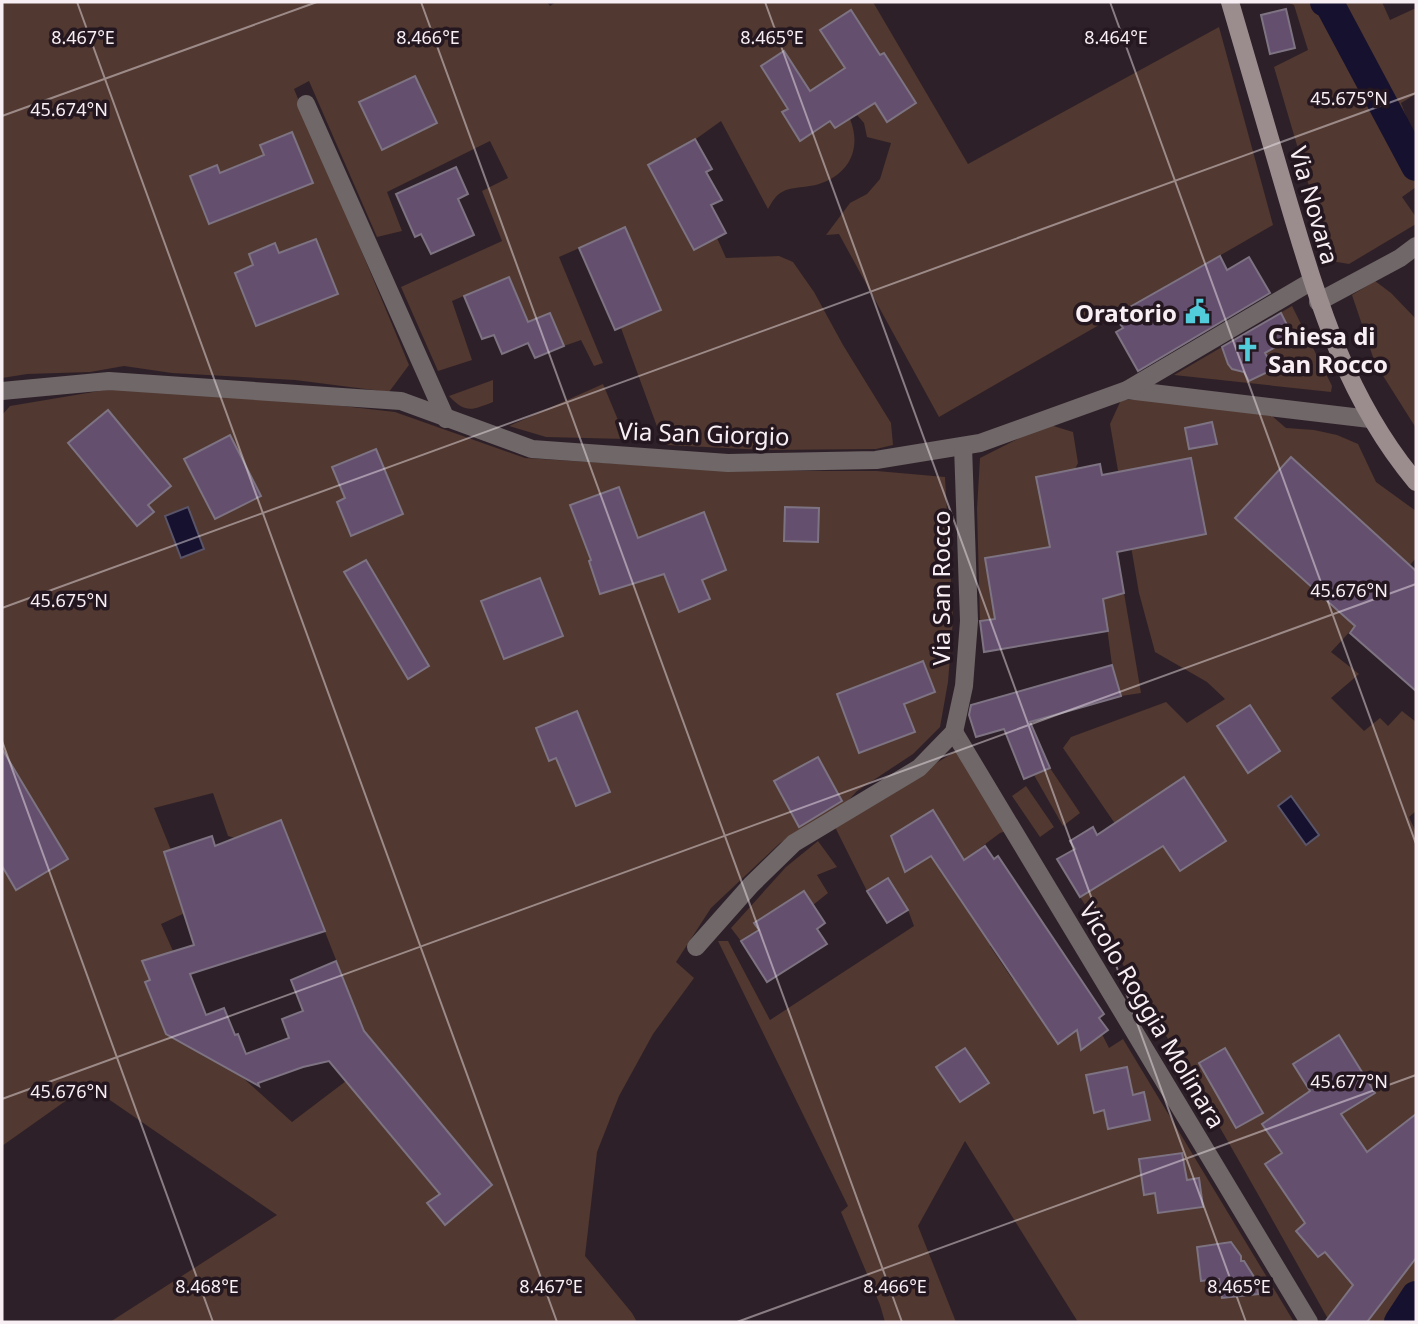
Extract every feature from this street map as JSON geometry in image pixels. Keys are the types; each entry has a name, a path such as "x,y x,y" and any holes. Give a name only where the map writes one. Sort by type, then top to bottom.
{"main road":[{"name":"Via Novara","path":"1230,2 1318,302 1370,419 1416,482"}],"street":[{"path":"306,104 446,419"},
{"path":"1318,302 1400,258 1416,246"},
{"path":"963,446 979,443 1127,390 1312,281"},
{"name":"Via San Giorgio","path":"2,391 109,381 401,401 532,449 728,463 876,460 963,446"},
{"path":"1127,390 1370,419"},
{"name":"Via San Rocco","path":"954,732 964,686 970,621 963,446"},
{"path":"696,947 751,885 794,843 919,768 954,732"},
{"name":"Vicolo Roggia Molinara","path":"954,732 1309,1322"}],"shaded area":[{"path":"2,2 547,2 550,6 556,2 873,2 968,164 1219,27 1273,225 939,417 839,234 826,235 850,203 867,194 880,179 891,143 867,137 864,123 857,115 850,119 853,150 845,167 829,180 819,184 782,192 768,209 721,121 696,139 712,169 707,172 722,200 711,206 726,233 717,238 726,258 779,256 793,262 814,292 891,423 893,445 876,449 765,450 667,445 659,432 621,328 661,310 625,228 559,257 603,363 594,366 581,340 564,346 550,313 528,322 508,277 452,301 472,360 438,371 401,287 502,241 482,191 508,178 490,141 387,192 402,231 377,237 309,81 294,89 409,365 389,392 295,380 172,373 124,366 90,372 27,374 2,378"},
{"path":"1286,2 1382,2 1390,20 1416,8 1416,94 1401,103 1416,142 1416,187 1402,197 1416,217 1416,224 1349,264 1331,261 1274,67 1308,50 1294,5"},
{"path":"1375,281 1416,319 1416,428 1375,363 1352,295"},
{"path":"1292,306 1332,386 1331,392 1174,375"},
{"path":"493,380 493,402 486,405 465,408 449,396"},
{"path":"603,384 626,439 546,437 509,426"},
{"path":"111,389 290,400 395,412 525,458 734,471 877,471 945,477 953,619 948,682 940,727 913,754 857,791 844,805 780,843 711,908 676,962 694,978 653,1034 619,1096 597,1152 585,1256 637,1322 110,1322 277,1215 88,1085 2,1146 2,415 10,406","holes":["213,793 228,836 235,838 281,820 364,1031 492,1185 445,1224 428,1204 440,1194 346,1081 292,1122 241,1076 166,1034 146,982 150,980 142,961 173,951 161,924 185,913 164,853 171,850 154,808"]},
{"path":"1121,400 1153,400 1272,416 1286,428 1337,435 1358,444 1376,482 1416,511 1416,558 1410,565 1291,457 1235,518 1355,626 1331,652 1359,674 1331,698 1364,731 1380,718 1388,726 1402,711 1416,722 1416,811 1409,817 1416,832 1416,1202 1328,1319 1176,1053 1080,897 1140,860 1063,748 1071,737 1166,702 1187,723 1225,699 1207,682 1155,652 1139,593 1110,424"},
{"path":"1047,424 1073,432 1078,463 1075,469 1036,477 1050,547 985,558 992,602 1030,596 1032,613 980,621 977,509 980,458"},
{"path":"188,507 204,549 181,558 165,516"},
{"path":"1124,593 1141,693 1121,696 1112,665 1103,598"},
{"path":"956,751 1006,831 964,860 1013,929 990,946 1013,980 1036,964 1035,1010 1058,1043 1081,1028 1102,1034 1109,1048 1123,1039 1294,1322 1078,1322 965,1141 918,1226 956,1322 885,1322 841,1212 848,1206 718,941 728,941 770,1020 914,926 908,910 887,923 867,891 834,825"},
{"path":"1050,768 1080,813 1063,826 1034,775"},
{"path":"1026,786 1054,827 1040,837 1012,796"},
{"path":"1291,796 1319,835 1306,845 1278,806"},
{"path":"818,841 837,867 817,875 828,893 813,905 804,891 759,930 741,941 731,928 786,867"},
{"path":"1416,1258 1416,1322 1367,1322"}],"building":[{"path":"1286,9 1295,48 1270,54 1261,15"},
{"path":"851,10 880,55 884,53 916,103 887,122 875,103 835,128 830,121 800,141 782,112 788,109 761,66 784,51 810,91 845,68 820,30"},
{"path":"415,76 437,123 382,150 359,102"},
{"path":"292,132 313,183 209,224 190,176 217,165 220,173 264,155 260,145"},
{"path":"695,139 712,169 706,172 722,200 711,205 726,233 694,250 648,165"},
{"path":"456,167 468,194 458,199 474,235 431,254 421,234 415,237 396,194"},
{"path":"625,227 661,310 615,330 579,248"},
{"path":"316,239 338,294 256,326 235,273 253,265 249,254 275,243 279,253"},
{"name":"Oratorio","path":"1220,256 1227,270 1249,257 1270,293 1138,371 1116,332 1123,328 1114,316"},
{"path":"509,277 528,322 550,313 564,346 535,358 528,343 502,354 494,335 482,339 464,296"},
{"name":"Chiesa di San Rocco","path":"1281,313 1293,337 1265,353 1274,369 1249,381 1244,372 1232,369 1228,364 1222,347"},
{"path":"108,410 171,486 148,505 154,512 137,526 68,443"},
{"path":"1212,422 1217,444 1189,449 1185,428"},
{"path":"230,435 261,496 215,519 184,459"},
{"path":"376,449 403,514 351,536 337,502 345,498 332,467"},
{"path":"1291,457 1416,571 1416,691 1350,633 1355,626 1235,518"},
{"path":"1191,458 1206,534 1117,552 1124,593 1103,599 1108,631 984,652 980,621 995,619 985,558 1050,547 1036,477 1100,464 1102,475"},
{"path":"619,487 638,538 704,512 726,570 702,580 710,599 679,612 664,574 600,594 589,561 591,560 570,505"},
{"path":"785,507 819,508 818,542 784,541"},
{"path":"366,560 429,666 408,679 344,572"},
{"path":"540,578 563,636 504,659 481,601"},
{"path":"923,661 935,692 904,704 915,732 859,753 837,694"},
{"path":"1112,665 1121,696 1030,722 1050,768 1024,779 1004,729 976,737 969,715 971,705"},
{"path":"1250,705 1280,751 1248,773 1217,726"},
{"path":"577,711 610,792 576,806 556,758 549,761 536,728"},
{"path":"2,749 68,859 16,890 2,866"},
{"path":"818,757 842,801 799,827 774,781"},
{"path":"1184,777 1226,841 1180,871 1163,846 1080,897 1057,859 1075,849 1070,841 1093,827 1097,835"},
{"path":"933,810 964,860 985,846 994,859 998,856 1104,1014 1099,1018 1108,1030 1081,1050 1077,1030 1058,1044 931,856 905,872 891,836"},
{"path":"281,820 325,931 190,974 206,1015 224,1008 246,1054 289,1038 282,1019 303,1011 291,980 336,961 364,1031 492,1185 445,1225 427,1203 440,1194 329,1061 258,1083 259,1086 166,1034 145,982 150,980 142,961 194,945 164,852 212,836 215,846"},
{"path":"888,878 908,910 887,923 867,891"},
{"path":"804,891 825,923 817,929 827,944 767,982 741,941 759,930 754,923"},
{"path":"1339,1035 1375,1093 1341,1114 1367,1152 1416,1114 1416,1258 1367,1322 1325,1322 1353,1285 1325,1252 1318,1257 1296,1231 1305,1223 1265,1164 1282,1153 1262,1124 1310,1091 1293,1064"},
{"path":"965,1048 989,1083 960,1102 936,1067"},
{"path":"1225,1048 1263,1113 1236,1128 1199,1063"},
{"path":"1127,1067 1133,1095 1144,1092 1150,1120 1108,1129 1104,1110 1094,1113 1086,1075"},
{"path":"1182,1153 1187,1180 1199,1178 1203,1207 1158,1213 1155,1193 1144,1195 1139,1159"},
{"path":"1231,1242 1256,1280 1258,1294 1222,1298 1219,1279 1201,1281 1197,1247"}],"waterway":[{"path":"1325,2 1330,5 1416,166"},
{"path":"1399,1322 1416,1296"}],"place":[{"name":"Oratorio","path":"1197,312"},
{"name":"Chiesa di San Rocco","path":"1248,349"}]}
